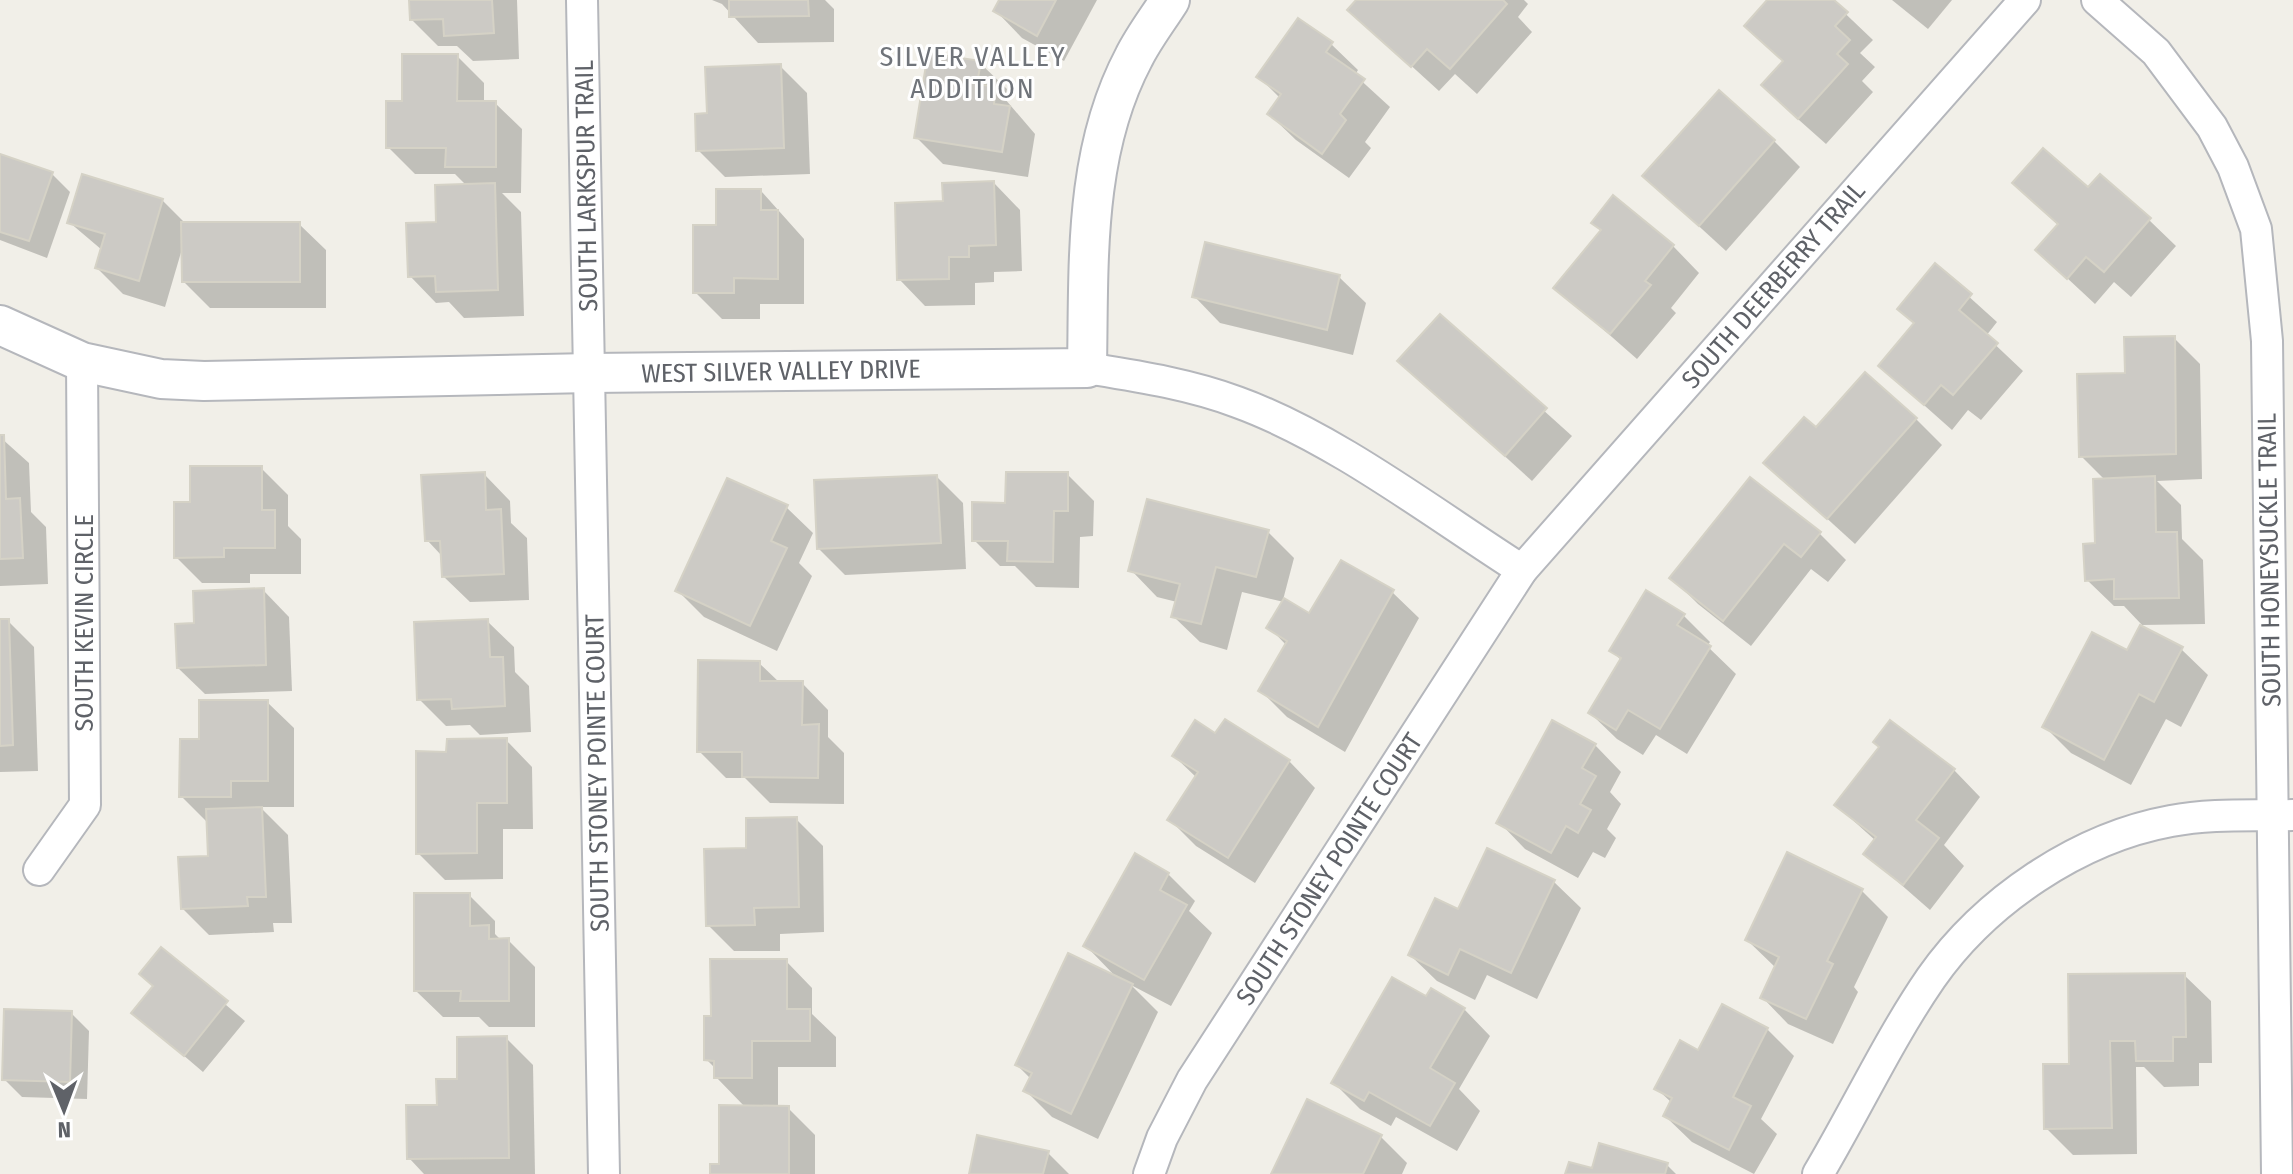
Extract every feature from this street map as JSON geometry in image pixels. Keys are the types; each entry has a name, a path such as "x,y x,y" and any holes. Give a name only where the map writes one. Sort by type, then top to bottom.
{"street":[{"name":"SOUTH LARKSPUR TRAIL","path":"582,0 590,373"},
{"path":"1087,368 1094,176 1116,95 1134,56 1170,0"},
{"name":"SOUTH DEERBERRY TRAIL","path":"1522,570 2025,0"},
{"name":"SOUTH HONEYSUCKLE TRAIL","path":"2097,0 2156,52 2212,127 2233,167 2256,229 2267,341 2282,815 2277,1174"},
{"name":"WEST SILVER VALLEY DRIVE","path":"0,325 82,362 161,379 204,381 1087,368 1146,378 1237,402 1318,440 1522,570"},
{"name":"SOUTH KEVIN CIRCLE","path":"39,870 85,805 82,362"},
{"name":"SOUTH STONEY POINTE COURT","path":"590,373 604,1174"},
{"name":"SOUTH STONEY POINTE COURT","path":"1149,1174 1162,1138 1192,1080 1522,570"},
{"path":"1818,1174 1931,979 1990,914 2064,860 2147,826 2189,819 2282,815"}],"building":[{"path":"409,0 492,0 494,33 444,36 443,19 410,20"},
{"path":"729,0 808,0 809,16 729,17"},
{"path":"999,0 1056,0 1037,36 993,11"},
{"path":"1356,0 1503,0 1507,4 1450,69 1427,49 1411,67 1347,10"},
{"path":"1767,0 1834,0 1848,12 1835,26 1850,40 1837,54 1848,64 1798,119 1761,85 1783,61 1744,26"},
{"path":"1298,18 1333,42 1326,52 1365,79 1340,114 1346,120 1322,154 1267,114 1281,94 1256,77"},
{"path":"928,53 981,61 977,84 996,87 994,104 1010,106 1002,152 914,138"},
{"path":"402,54 458,54 457,101 496,101 496,167 445,167 446,148 386,148 386,101 402,101"},
{"path":"781,64 784,148 696,151 695,114 707,113 705,67"},
{"path":"1719,90 1775,140 1699,226 1642,176"},
{"path":"2043,148 2088,187 2100,174 2151,218 2104,272 2086,257 2067,279 2035,250 2058,224 2012,183"},
{"path":"0,154 53,172 29,241 0,232"},
{"path":"82,174 163,199 139,281 95,268 105,234 67,223"},
{"path":"994,181 996,245 969,246 969,257 949,257 949,279 897,280 895,203 943,201 942,183"},
{"path":"495,183 498,290 436,292 435,276 408,277 406,223 436,222 435,185"},
{"path":"716,189 761,189 761,210 778,210 778,279 734,278 734,293 693,293 693,225 716,225"},
{"path":"1613,195 1674,245 1645,281 1651,285 1610,334 1553,288 1601,230 1591,223"},
{"path":"181,222 300,222 300,282 182,282"},
{"path":"1205,242 1340,275 1327,330 1192,297"},
{"path":"1935,263 1972,294 1959,310 1998,343 1953,395 1941,385 1924,405 1878,366 1914,323 1897,309"},
{"path":"1440,314 1547,408 1505,456 1397,361"},
{"path":"2175,336 2176,454 2079,457 2077,374 2125,373 2124,337"},
{"path":"1865,372 1917,418 1827,519 1763,463 1804,417 1816,427"},
{"path":"0,435 4,435 6,499 20,498 23,558 0,559"},
{"path":"190,466 262,466 262,510 275,510 275,548 224,548 224,557 174,558 174,502 190,502"},
{"path":"485,472 486,510 501,509 504,574 442,577 440,541 425,541 421,475"},
{"path":"1006,472 1068,472 1068,511 1054,511 1053,562 1007,561 1008,541 972,541 972,502 1005,503"},
{"path":"937,475 941,543 817,549 814,480"},
{"path":"2155,476 2156,532 2177,532 2179,598 2114,599 2114,579 2085,581 2083,544 2095,543 2093,479"},
{"path":"1750,477 1821,532 1801,557 1784,544 1723,621 1669,578"},
{"path":"727,478 788,505 771,541 787,548 750,626 675,591"},
{"path":"1147,499 1269,530 1256,577 1216,567 1201,624 1171,617 1180,584 1128,571"},
{"path":"1341,560 1394,590 1318,727 1258,691 1287,641 1266,628 1284,598 1309,613"},
{"path":"264,588 266,665 177,668 175,624 194,623 193,591"},
{"path":"1646,590 1685,614 1677,625 1711,646 1660,729 1628,710 1616,730 1588,713 1621,658 1609,651"},
{"path":"0,619 9,619 13,745 0,746"},
{"path":"488,619 490,657 503,657 505,706 452,709 451,699 417,700 414,622"},
{"path":"2140,625 2183,647 2154,702 2139,694 2104,760 2042,727 2092,632 2127,650"},
{"path":"698,660 760,661 760,681 803,681 802,725 819,724 818,778 742,777 742,752 697,752"},
{"path":"199,700 268,700 268,781 231,781 231,797 179,797 180,739 199,739"},
{"path":"1225,719 1290,760 1228,858 1167,820 1198,772 1172,756 1195,720 1215,733"},
{"path":"1552,720 1596,744 1582,768 1596,776 1580,804 1591,810 1578,833 1566,826 1551,853 1496,823"},
{"path":"1890,720 1955,769 1916,820 1939,838 1903,885 1863,854 1876,837 1834,805 1879,747 1873,742"},
{"path":"507,738 507,803 477,803 477,853 416,854 416,751 446,752 447,739"},
{"path":"262,807 266,897 247,897 248,906 181,909 178,857 208,856 206,809"},
{"path":"797,817 799,907 754,908 755,925 706,926 704,849 746,848 746,818"},
{"path":"1487,848 1555,880 1511,973 1460,949 1448,975 1408,955 1435,898 1458,909"},
{"path":"1787,852 1863,889 1827,961 1833,964 1806,1019 1760,998 1779,957 1745,940"},
{"path":"1135,853 1169,873 1160,890 1187,905 1144,980 1083,946"},
{"path":"414,893 470,893 470,926 489,925 489,939 509,938 509,1001 460,1001 461,991 414,991"},
{"path":"161,947 228,1001 184,1056 131,1013 153,986 139,974"},
{"path":"1068,953 1133,984 1071,1114 1023,1091 1032,1073 1015,1065"},
{"path":"710,959 787,959 787,1009 810,1009 810,1041 752,1041 752,1078 714,1078 714,1061 704,1060 704,1016 711,1016"},
{"path":"2185,973 2186,1037 2173,1037 2173,1061 2136,1061 2135,1041 2110,1041 2112,1128 2044,1129 2043,1064 2069,1064 2068,974"},
{"path":"1392,977 1426,996 1431,988 1465,1008 1430,1068 1455,1083 1430,1126 1369,1092 1364,1101 1331,1083"},
{"path":"1722,1004 1768,1028 1733,1097 1751,1106 1729,1150 1663,1116 1672,1098 1654,1089 1680,1040 1698,1050"},
{"path":"4,1009 72,1011 70,1082 2,1080"},
{"path":"507,1036 509,1158 407,1159 406,1105 437,1105 436,1079 457,1079 457,1037"},
{"path":"1307,1099 1382,1135 1363,1174 1271,1174"},
{"path":"719,1105 789,1106 789,1174 710,1174 710,1164 719,1164"},
{"path":"977,1135 1049,1151 1043,1174 969,1174"},
{"path":"1599,1143 1668,1163 1665,1174 1565,1174 1569,1162 1592,1168"}],"district":[{"name":"SILVER VALLEY ADDITION","path":"973,72"}]}
